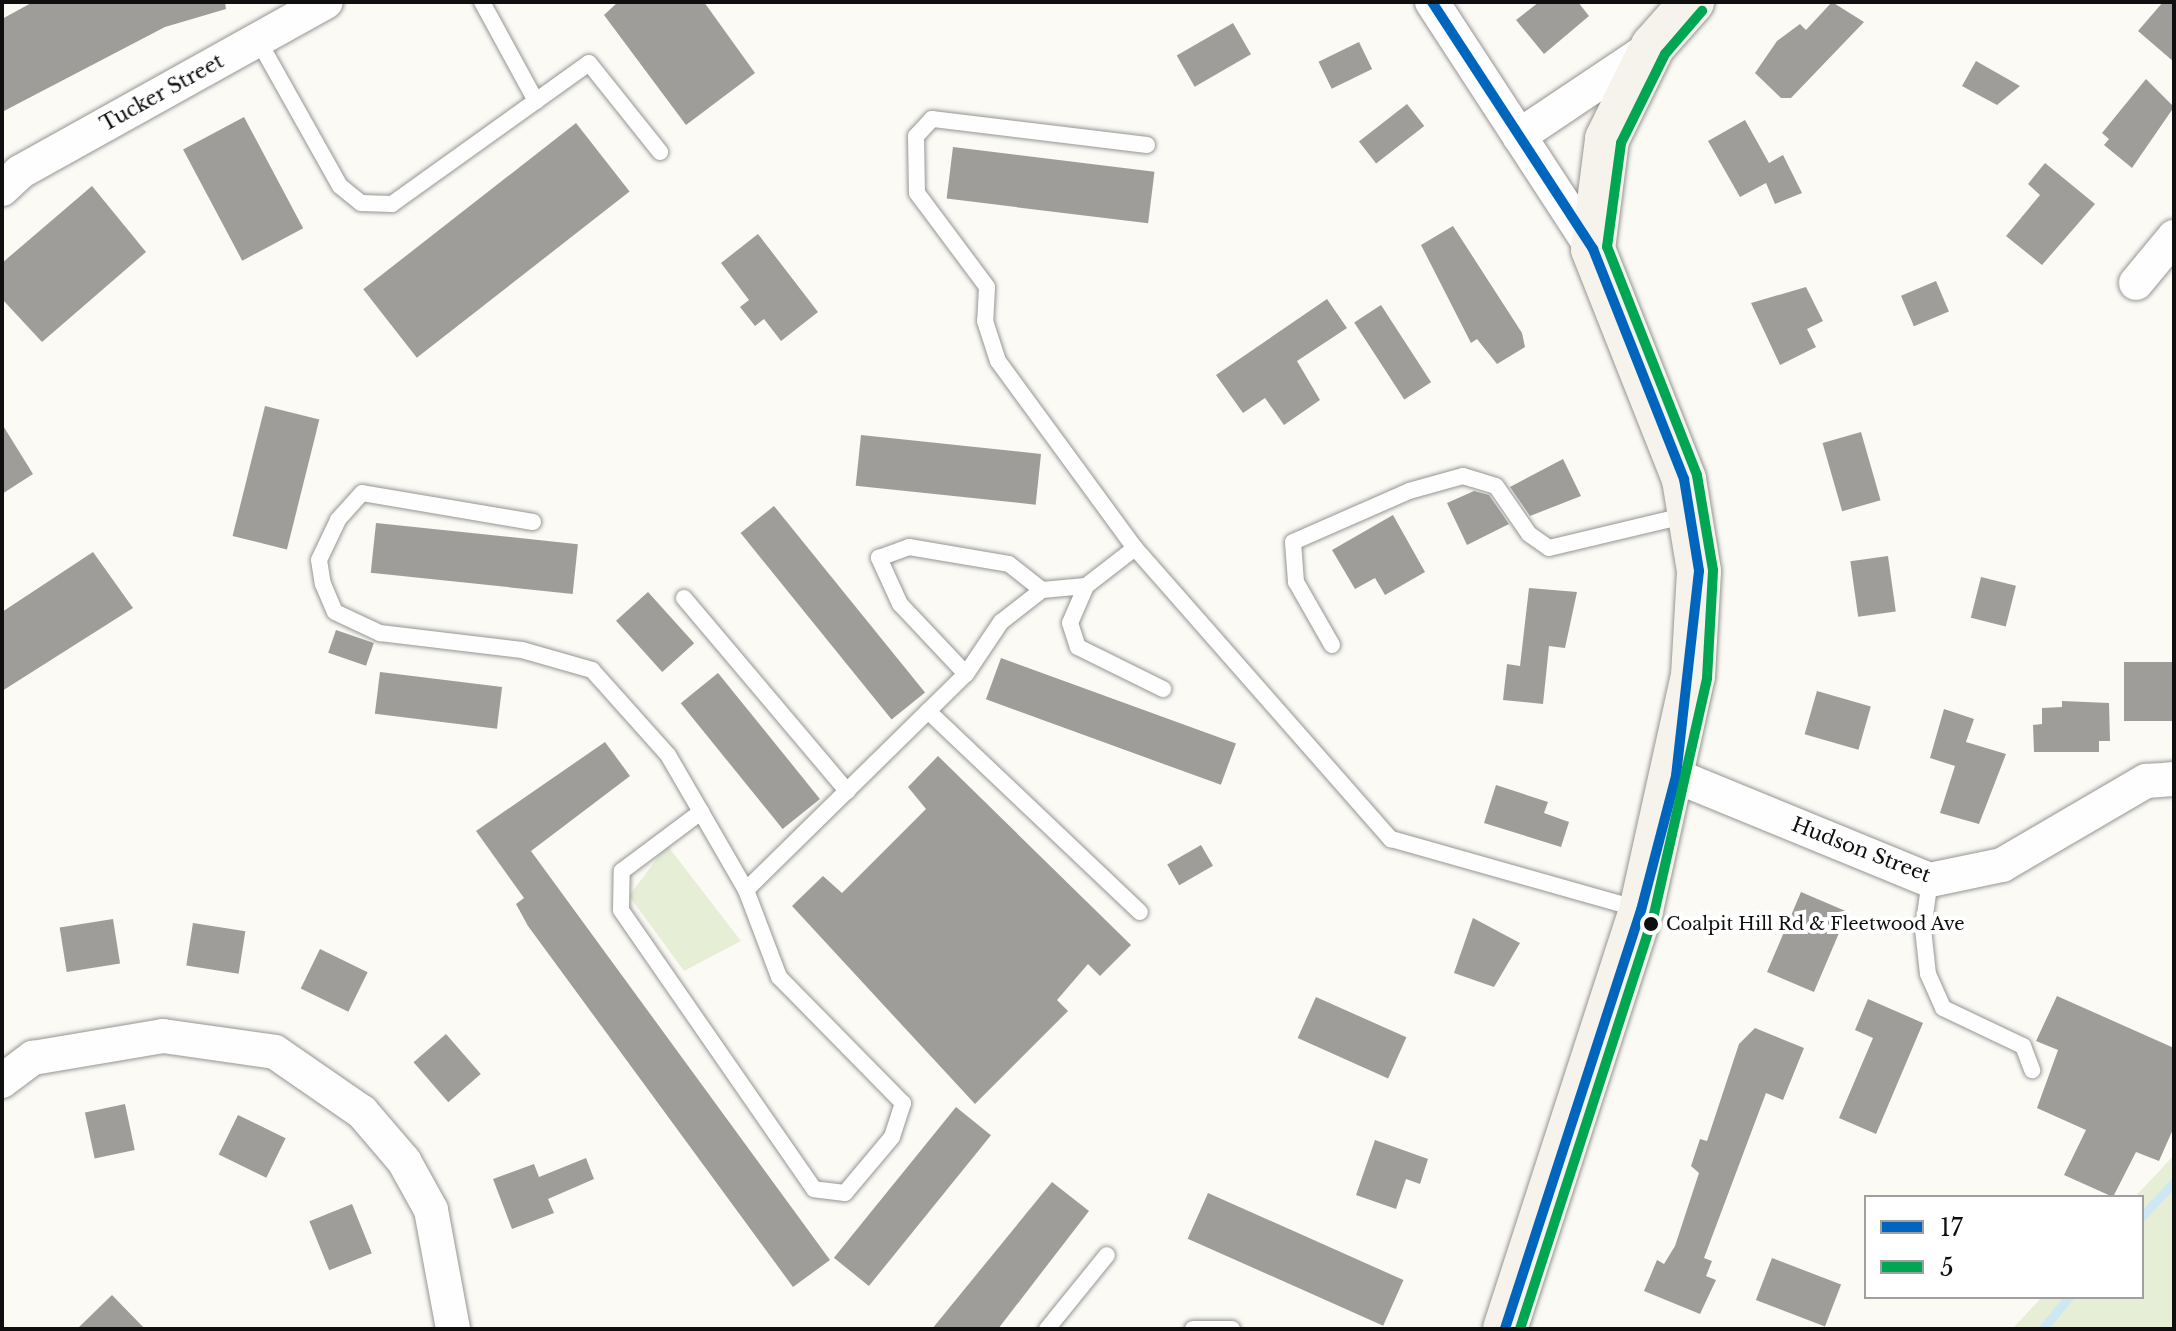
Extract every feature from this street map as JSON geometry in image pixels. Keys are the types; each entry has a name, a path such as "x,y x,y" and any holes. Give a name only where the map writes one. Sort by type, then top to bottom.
{"street":[{"name":"Tucker Street","path":"2,189 20,172 326,2"},
{"path":"1432,2 1593,249 1684,479 1699,571 1693,676 1676,776 1651,861 1641,910 1505,1329"},
{"path":"1519,136 1653,46 1692,2"},
{"path":"1593,249 1607,139 1653,46"},
{"path":"2136,283 2174,237"},
{"name":"Hudson Street","path":"1676,776 1930,880 2002,865 2146,781 2174,779"},
{"path":"2,1081 33,1058 163,1036 275,1052 362,1112 404,1161 431,1210 453,1329"}],"lane":[{"path":"482,2 536,101"},
{"path":"258,40 340,186 361,203 392,204 589,63 660,152"},
{"path":"1147,145 932,119 916,136 911,162 927,213 987,287 985,321 998,361 1135,548 1391,839 1641,910"},
{"path":"1332,645 1296,582 1293,542 1409,491 1463,476 1496,486 1529,534 1549,548 1690,515"},
{"path":"533,522 362,493 338,520 319,560 323,584 335,612 380,633 522,650 592,670 668,755 701,812 746,890 779,977 903,1103 892,1137 845,1193 814,1189 647,958 621,910 622,871 701,812"},
{"path":"966,674 900,604 879,558 909,547 1009,564 1042,590"},
{"path":"1135,548 1086,586 1070,623 1078,647 1163,689"},
{"path":"746,890 966,674 1001,622 1042,590 1086,586"},
{"path":"684,598 847,791"},
{"path":"928,711 1140,912"},
{"path":"1930,880 1923,929 1928,974 1943,1008 2023,1046 2032,1070"},
{"path":"1047,1329 1107,1255"},
{"path":"1193,1329 1232,1329"}],"green space":[{"path":"667,845 741,941 684,971 629,896"},
{"path":"2174,1155 2174,1329 2012,1329 2040,1299 2144,1299 2144,1195 2137,1195"}],"building":[{"path":"33,2 225,2 226,9 165,27 2,112 2,19"},
{"path":"618,2 704,2 755,73 686,125 604,15"},
{"path":"1539,2 1578,2 1589,16 1544,54 1516,20"},
{"path":"1832,2 1864,22 1791,98 1781,98 1755,73 1777,41 1800,24 1806,30"},
{"path":"2163,2 2174,2 2174,62 2138,31"},
{"path":"1233,23 1251,54 1195,87 1177,56"},
{"path":"1359,42 1372,69 1332,89 1319,62"},
{"path":"1976,61 2020,86 1997,105 1962,86"},
{"path":"2146,79 2174,107 2132,168 2104,145 2109,139 2102,133"},
{"path":"1407,104 1424,126 1376,164 1359,142"},
{"path":"244,117 303,228 242,261 183,149"},
{"path":"1745,120 1769,163 1783,155 1802,193 1775,204 1766,183 1740,197 1708,141"},
{"path":"576,123 630,192 417,358 363,289"},
{"path":"953,147 1154,172 1148,223 947,199"},
{"path":"2045,163 2095,204 2042,265 2006,236 2040,195 2028,184"},
{"path":"92,186 146,252 42,342 2,299 2,263"},
{"path":"1453,226 1522,333 1525,347 1497,364 1477,339 1471,343 1421,245"},
{"path":"758,234 818,312 781,341 764,319 755,326 740,307 749,300 721,263"},
{"path":"1936,281 1949,311 1914,326 1901,296"},
{"path":"1806,287 1823,321 1807,329 1816,347 1780,365 1751,303"},
{"path":"1327,299 1347,328 1297,361 1320,400 1284,425 1265,398 1243,413 1216,375"},
{"path":"1381,305 1431,382 1404,400 1354,322"},
{"path":"265,406 319,420 287,550 233,536"},
{"path":"2,424 33,474 2,494"},
{"path":"1861,432 1881,500 1842,511 1823,443"},
{"path":"861,435 1041,454 1036,505 856,486"},
{"path":"1563,459 1581,496 1530,516 1510,487"},
{"path":"1474,491 1489,495 1509,524 1467,545 1447,503"},
{"path":"774,506 925,693 892,720 741,533"},
{"path":"1393,515 1425,572 1385,595 1375,578 1355,589 1332,550"},
{"path":"376,523 578,544 573,594 371,573"},
{"path":"93,552 133,608 2,691 2,612"},
{"path":"1888,556 1896,611 1858,617 1850,561"},
{"path":"1981,577 2016,586 2006,626 1971,618"},
{"path":"1529,588 1577,592 1565,648 1549,646 1543,704 1503,700 1507,664 1520,666"},
{"path":"648,592 694,643 662,672 616,621"},
{"path":"336,630 374,643 366,666 328,653"},
{"path":"1001,658 1236,744 1221,785 986,699"},
{"path":"2124,662 2174,662 2174,721 2124,721"},
{"path":"380,672 502,687 497,729 375,714"},
{"path":"718,673 820,799 783,829 681,703"},
{"path":"1817,691 1871,706 1858,750 1805,734"},
{"path":"2062,701 2109,703 2110,741 2099,741 2099,752 2034,752 2033,725 2042,724 2042,708 2062,707"},
{"path":"1944,709 1974,719 1966,742 2006,754 1979,824 1940,813 1955,766 1930,758"},
{"path":"605,742 630,776 531,851 830,1260 793,1287 528,926 516,904 524,898 476,831"},
{"path":"938,756 1131,945 1100,976 1088,964 1057,1000 1068,1011 975,1104 792,906 823,876 842,893 926,809 908,787"},
{"path":"1496,785 1548,802 1544,813 1569,822 1561,847 1484,823"},
{"path":"1201,845 1213,866 1179,885 1167,865"},
{"path":"1801,892 1848,912 1814,992 1767,972"},
{"path":"1473,918 1520,943 1494,987 1454,973"},
{"path":"113,919 120,963 67,972 60,927"},
{"path":"193,923 245,931 239,974 186,965"},
{"path":"320,949 368,972 348,1012 301,989"},
{"path":"2057,996 2174,1048 2174,1127 2159,1161 2136,1152 2114,1195 2064,1175 2086,1130 2037,1108 2058,1050 2036,1041"},
{"path":"1316,997 1406,1037 1388,1078 1298,1038"},
{"path":"1868,999 1923,1023 1876,1134 1839,1118 1873,1038 1855,1030"},
{"path":"1755,1028 1804,1048 1783,1100 1766,1093 1704,1258 1712,1261 1706,1276 1716,1280 1700,1314 1644,1291 1657,1260 1664,1264 1675,1246 1699,1173 1691,1166 1700,1139 1707,1141 1739,1044"},
{"path":"446,1034 481,1074 448,1102 414,1062"},
{"path":"125,1104 135,1150 95,1158 85,1113"},
{"path":"956,1107 991,1135 869,1286 834,1258"},
{"path":"238,1115 286,1138 266,1178 219,1155"},
{"path":"1375,1140 1428,1159 1420,1184 1406,1179 1396,1209 1356,1195"},
{"path":"586,1158 594,1179 548,1199 554,1213 512,1229 493,1179 534,1164 539,1177"},
{"path":"1052,1182 1089,1211 998,1329 932,1329"},
{"path":"1208,1193 1403,1280 1383,1326 1188,1239"},
{"path":"352,1204 372,1253 329,1270 309,1221"},
{"path":"1772,1258 1841,1285 1825,1327 1756,1300"},
{"path":"112,1295 145,1329 77,1329"}],"waterway":[{"path":"2144,1214 2174,1182"},
{"path":"2042,1329 2067,1299"}],"transit line":[{"name":"17","path":"1432,2 1593,249 1684,479 1699,571 1676,776 1641,910 1505,1329"},
{"name":"5","path":"1520,1329 1654,914 1707,678 1713,570 1697,475 1607,247 1621,143 1665,54 1702,11"}],"place":[{"name":"Coalpit Hill Rd & Fleetwood Ave","path":"1651,924"}]}
